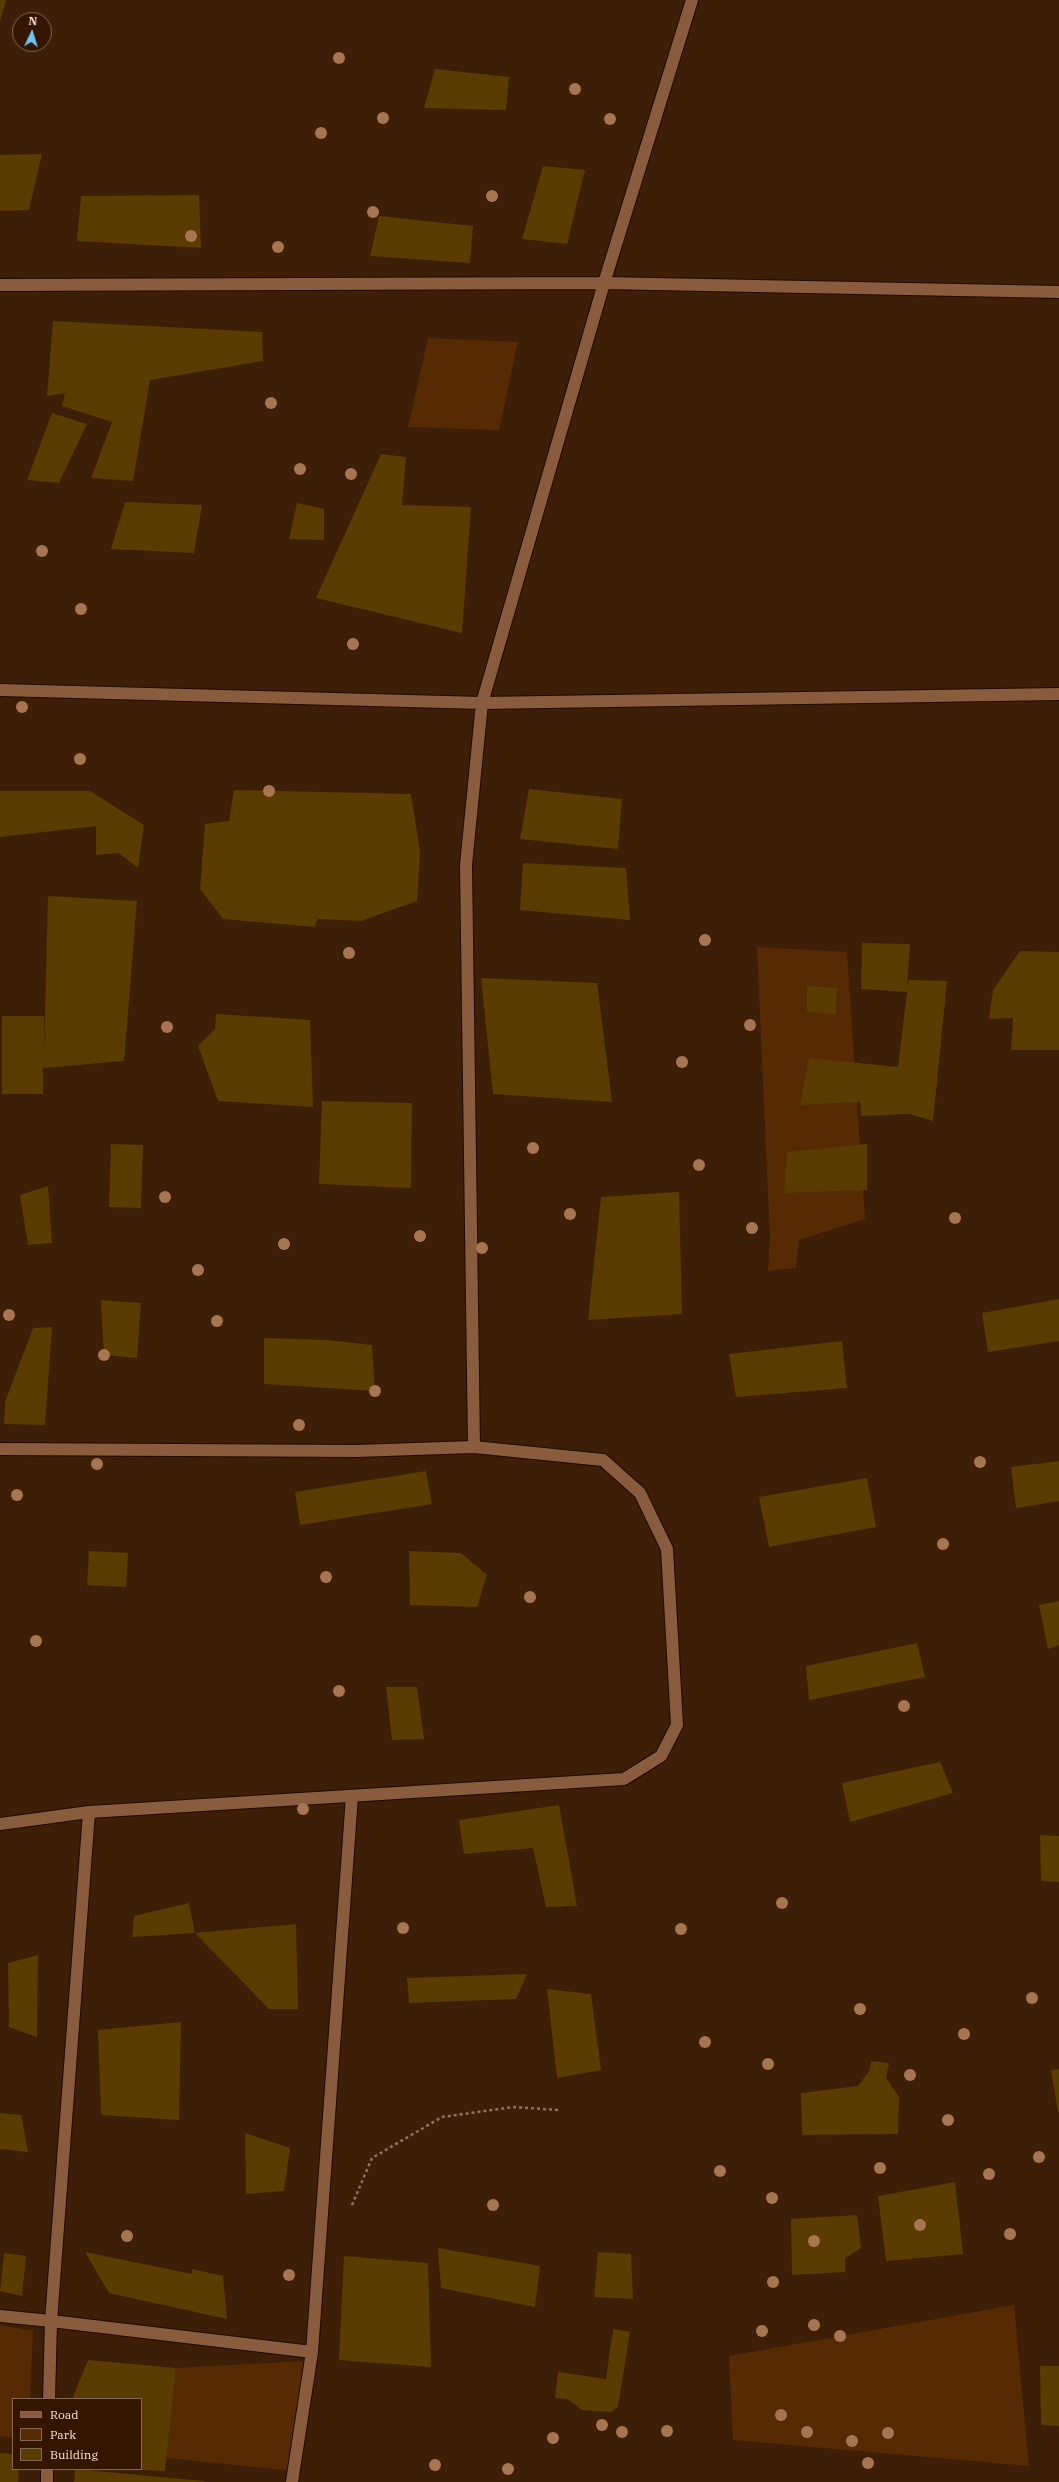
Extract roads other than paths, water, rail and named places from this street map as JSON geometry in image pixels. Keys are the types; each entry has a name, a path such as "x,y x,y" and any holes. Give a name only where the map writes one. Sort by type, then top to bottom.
{"street":[{"path":"474,1447 466,865 482,703 604,283 692,0"},
{"path":"0,285 604,283 1059,292"},
{"path":"0,690 482,703 1059,694"},
{"path":"0,1449 356,1451 474,1447 603,1460 640,1493 667,1549 677,1725 661,1756 624,1779 89,1812 0,1824"},
{"path":"292,2482 312,2352 352,1796"},
{"path":"49,2398 51,2321 89,1812"},
{"path":"0,2316 312,2352"},
{"path":"47,2470 47,2482"}]}
